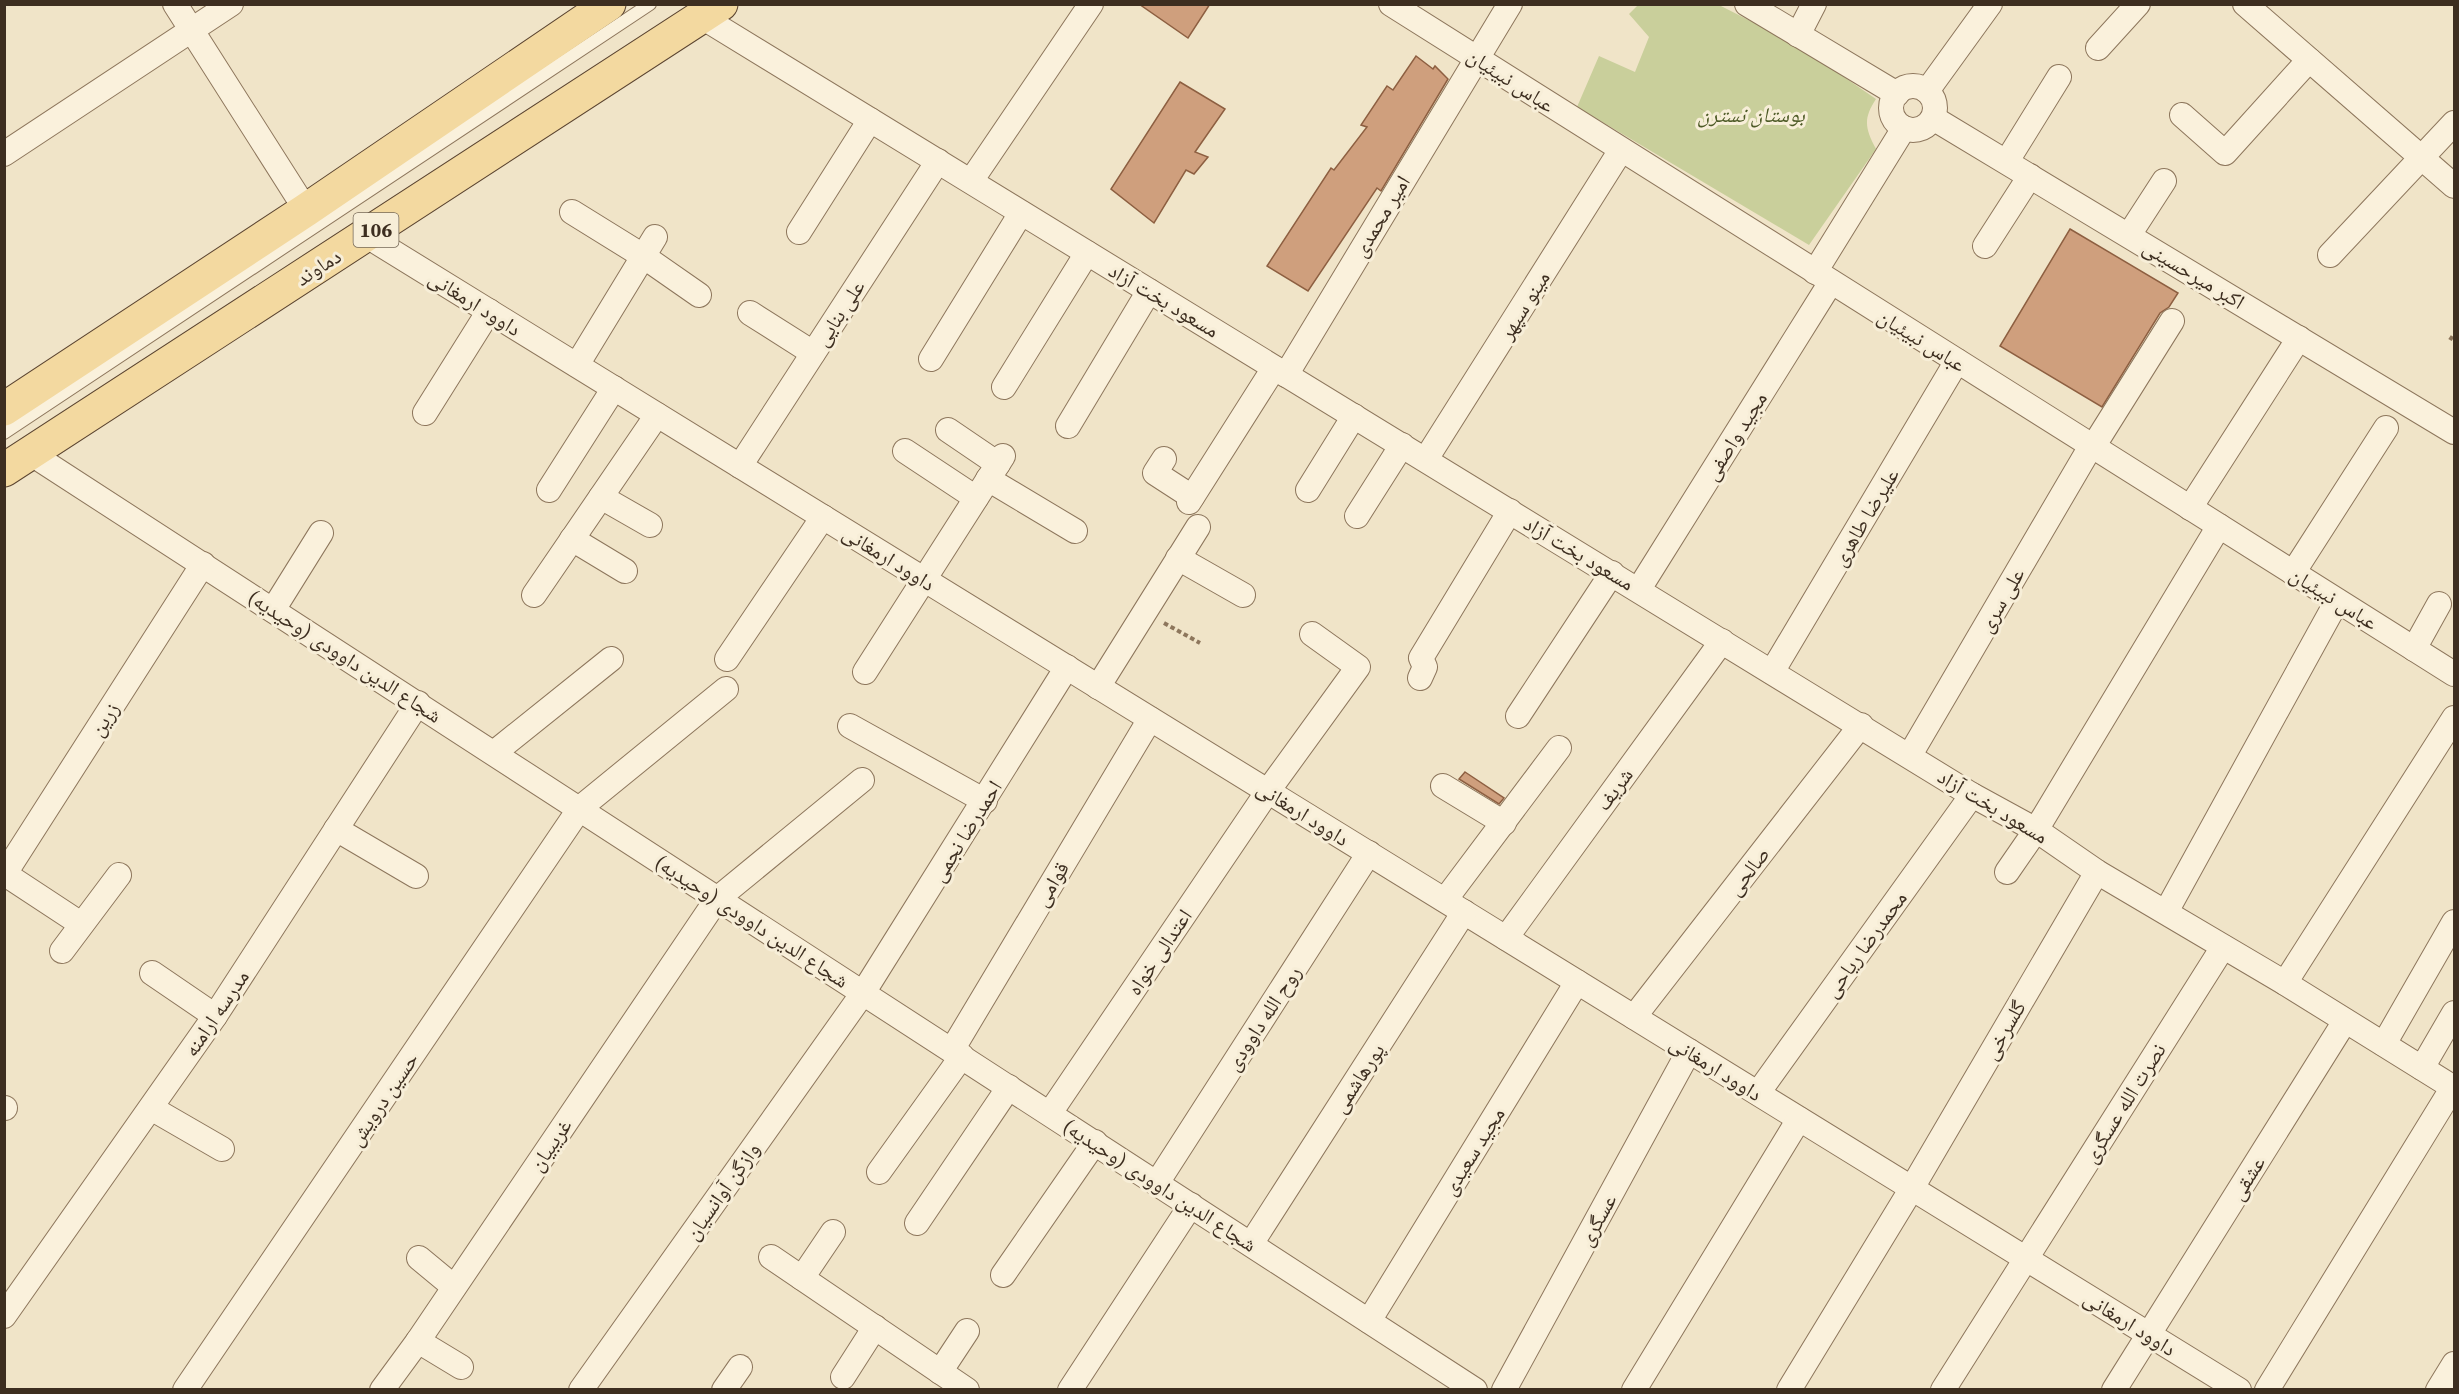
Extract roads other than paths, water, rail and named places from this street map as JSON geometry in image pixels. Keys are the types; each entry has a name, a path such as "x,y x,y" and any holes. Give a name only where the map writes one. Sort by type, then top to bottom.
{"main road":[{"name":"106","path":"4,409 306,210 609,4"},
{"name":"دماوند","path":"17,461 712,11"}],"street":[{"path":"175,4 306,210"},
{"path":"4,154 231,4"},
{"path":"971,182 1091,4"},
{"name":"عباس نبیئیان","path":"1390,4 2454,674"},
{"name":"امیر محمدی","path":"1164,459 1155,473 1190,500 1280,371 1510,4"},
{"path":"1747,4 1897,94"},
{"path":"1798,35 1814,4"},
{"path":"1927,91 1990,4"},
{"path":"2098,48 2138,4"},
{"path":"2245,4 2454,186"},
{"name":"مسعود بخت آزاد","path":"712,11 870,120 1862,725 1972,795 2036,830 2097,872 2285,983 2454,1087"},
{"path":"2182,115 2225,153 2309,60"},
{"path":"2007,161 2059,77"},
{"path":"1913,86 1927,91 1935,102 1933,118 1925,127 1918,130 1904,128 1894,118 1892,111 1892,104 1897,94 1913,86"},
{"name":"اکبر میرحسینی","path":"1933,118 2454,432"},
{"path":"800,232 870,120"},
{"path":"2330,255 2454,123"},
{"name":"مجید واصفی","path":"1639,589 1823,277 1904,128"},
{"name":"مینو سپهر","path":"1426,459 1621,150"},
{"name":"علی بنایی","path":"740,466 938,161"},
{"path":"1985,246 2030,176"},
{"path":"2129,235 2164,181"},
{"path":"572,212 649,246 699,295"},
{"path":"931,359 1021,213"},
{"name":"داوود ارمغانی","path":"367,236 2239,1389"},
{"path":"577,365 649,246"},
{"path":"1004,387 1087,253"},
{"path":"1068,426 1149,291"},
{"path":"425,413 489,311"},
{"path":"750,313 813,353"},
{"name":"علی سری","path":"1910,755 2092,447 2172,321"},
{"path":"2190,508 2299,338"},
{"name":"علیرضا طاهری","path":"1772,672 1957,361"},
{"path":"549,490 614,388"},
{"path":"534,595 657,415"},
{"path":"1308,490 1354,416"},
{"path":"2293,573 2386,428"},
{"path":"948,430 991,474 1075,531"},
{"path":"1357,516 1402,445"},
{"path":"905,451 991,474"},
{"name":"شجاع الدین داوودی (وحیدیه)","path":"17,461 203,564 1475,1389"},
{"path":"865,672 991,474"},
{"path":"601,497 650,525"},
{"path":"1420,678 1425,667 1421,658 1510,511"},
{"path":"727,659 824,517"},
{"path":"2007,872 2036,830 2219,526"},
{"path":"1098,687 1198,527"},
{"path":"273,610 321,533"},
{"path":"572,539 624,571"},
{"path":"1179,558 1243,595"},
{"name":"زرین","path":"5,875 203,564"},
{"path":"1518,716 1612,573"},
{"path":"2166,912 2337,601"},
{"path":"2414,649 2439,604"},
{"name":"اعتدالی خواه","path":"1050,1113 1268,791 1358,667 1312,634"},
{"name":"شریف","path":"1506,938 1722,641"},
{"path":"495,752 611,659"},
{"name":"احمدرضا نجمی","path":"863,993 1067,668"},
{"name":"حسین درویش","path":"185,1389 580,808 726,689"},
{"name":"مدرسه ارامنه","path":"4,1316 215,1016 418,703"},
{"path":"2285,983 2454,718"},
{"name":"قوامی","path":"879,1172 957,1053 1150,719"},
{"name":"صالحی","path":"1634,1017 1862,725"},
{"path":"850,726 985,801"},
{"name":"پورهاشمی","path":"1251,1244 1504,823 1559,748"},
{"name":"غریبیان","path":"382,1389 418,1341 717,898 862,780"},
{"path":"1443,786 1504,823"},
{"name":"محمدرضا ریاحی","path":"1758,1094 1972,795"},
{"path":"336,829 416,876"},
{"name":"روح الله داوودی","path":"1157,1183 1369,853"},
{"name":"گلسرخی","path":"1789,1389 1912,1188 2097,872"},
{"path":"62,951 119,874"},
{"path":"5,875 81,924"},
{"path":"2384,1044 2454,922"},
{"name":"نصرت الله عسگری","path":"1943,1389 2223,947"},
{"path":"152,974 215,1016"},
{"name":"مجید سعیدی","path":"1369,1321 1577,982"},
{"name":"وازگن آوانسیان","path":"581,1389 863,993"},
{"path":"2422,1068 2454,1013"},
{"name":"عشقی","path":"2114,1389 2345,1021"},
{"name":"عسگری","path":"1504,1389 1689,1051"},
{"path":"917,1223 1009,1087"},
{"path":"2267,1389 2454,1087"},
{"path":"151,1108 222,1149"},
{"path":"1634,1389 1799,1119"},
{"path":"1003,1275 1095,1142"},
{"path":"1070,1389 1191,1205"},
{"path":"802,1278 833,1232"},
{"path":"771,1257 967,1389"},
{"path":"419,1258 454,1287"},
{"path":"843,1377 875,1328"},
{"path":"940,1372 967,1331"},
{"path":"418,1341 461,1367"},
{"path":"2438,1389 2454,1364"},
{"path":"724,1389 740,1367"}],"lane":[{"path":"4,421 627,4"},
{"path":"4,433 650,4"}],"park label":[{"name":"بوستان نسترن","path":"1751,114"}]}
